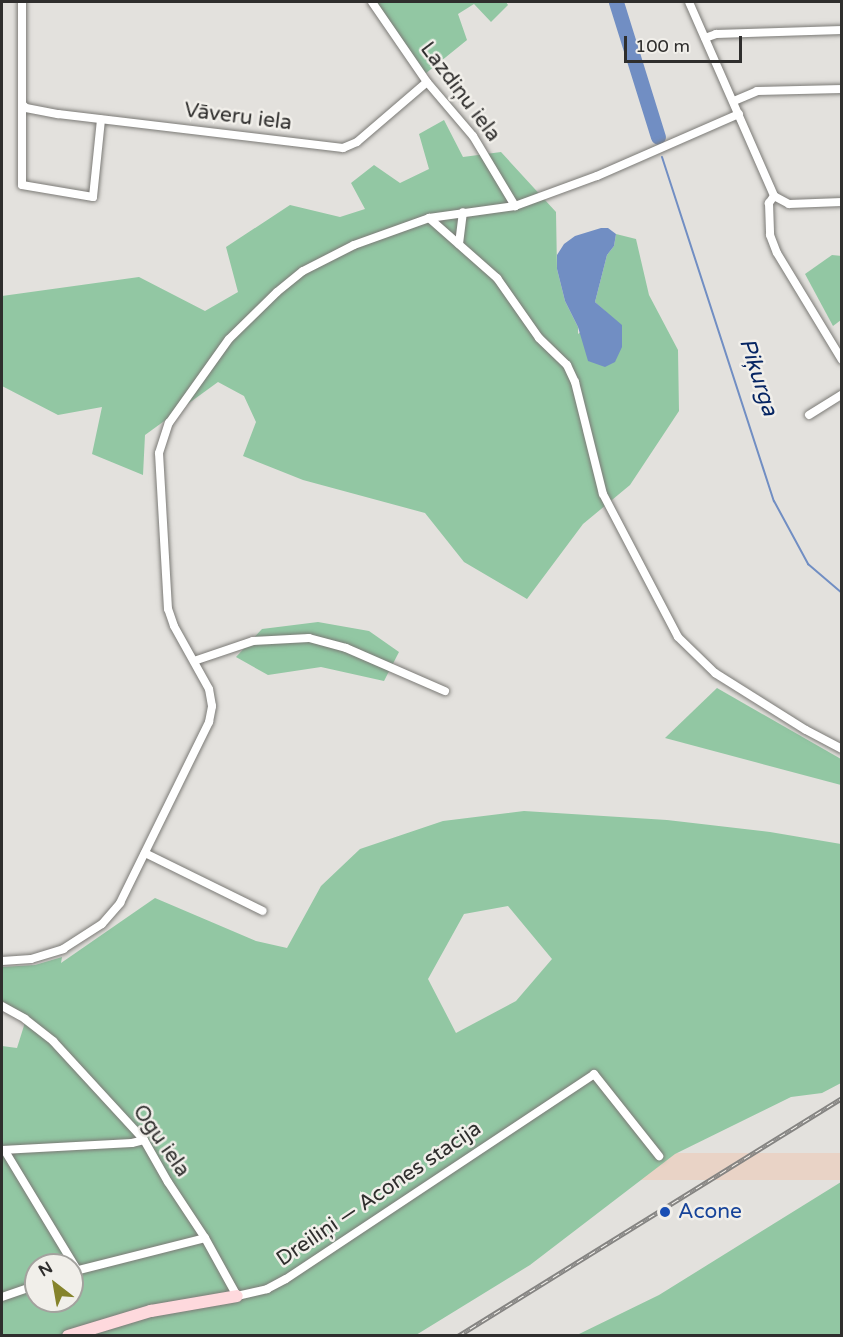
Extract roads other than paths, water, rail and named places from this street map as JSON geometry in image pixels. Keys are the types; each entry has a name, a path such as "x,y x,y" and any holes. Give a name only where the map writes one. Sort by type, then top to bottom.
{"street":[{"path":"22,2 22,185 93,197 101,119"},
{"name":"Lazdiņu iela","path":"372,2 427,82 472,136 515,206"},
{"path":"689,2 734,100 774,196 789,204 842,202"},
{"path":"705,38 716,34 842,30"},
{"name":"Vāveru iela","path":"23,105 43,112 344,148 357,142 427,82"},
{"path":"734,100 757,91 842,89"},
{"path":"2,961 31,959 63,949 102,924 120,903 209,722 212,706 209,689 174,626 165,593 159,453 169,423 229,339 277,292 324,259 429,218 515,206 597,176 739,114"},
{"path":"774,196 768,210 770,235 777,253 842,360"},
{"path":"459,244 463,213"},
{"path":"429,218 497,278 539,338 567,365 575,382 603,494 678,637 715,673 806,730 842,749"},
{"path":"809,415 842,394"},
{"path":"194,661 253,641 309,638 346,648 445,691"},
{"path":"145,853 263,911"},
{"name":"Ogu iela","path":"2,1006 53,1041 144,1140 205,1238 237,1296"},
{"name":"Dreiliņi — Acones stacija","path":"68,1335 151,1311 267,1289 286,1279 594,1074 659,1156"},
{"path":"64,1253 3,1151 132,1143 144,1140"},
{"path":"84,1269 205,1238"},
{"path":"2,1297 24,1289"}],"water":[{"path":"608,228 616,234 614,246 607,255 595,302 622,325 622,347 615,362 605,367 588,361 578,327 565,301 557,269 557,255 564,244 575,236"}],"waterway":[{"name":"Piķurga","path":"616,2 658,137"},
{"name":"Piķurga","path":"662,157 774,501 808,564 842,593"}],"railway":[{"path":"458,1336 842,1098"}],"place":[{"name":"Acone","path":"665,1212"}]}
